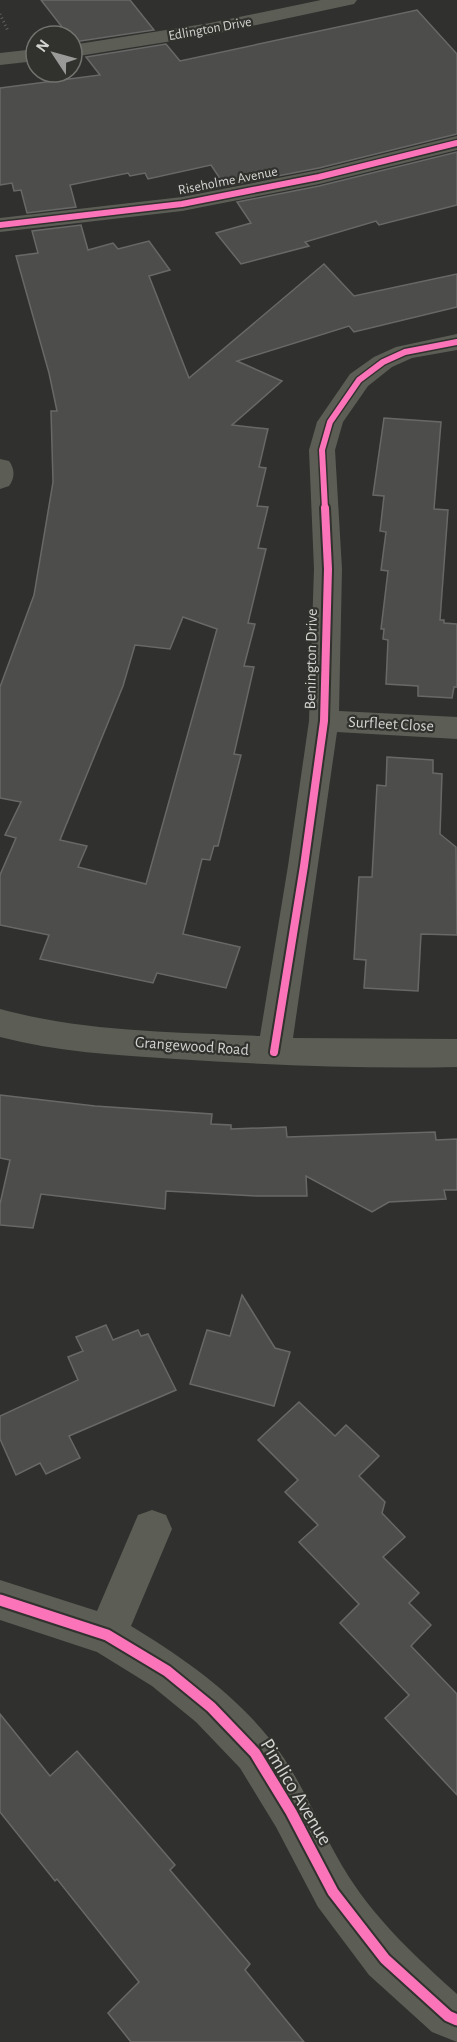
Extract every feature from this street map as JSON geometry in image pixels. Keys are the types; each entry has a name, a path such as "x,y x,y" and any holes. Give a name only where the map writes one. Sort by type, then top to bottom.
{"street":[{"name":"Edlington Drive","path":"84,49 265,19 347,0"},
{"path":"0,59 24,56"},
{"name":"Riseholme Avenue","path":"0,225 182,204 319,177 457,143"},
{"name":"Benington Drive","path":"274,1052 304,866 324,720 328,569 322,450 330,422 360,380 383,362 405,352 457,342"},
{"path":"0,467 0,480"},
{"name":"Surfleet Close","path":"324,720 457,728"},
{"name":"Grangewood Road","path":"0,1023 22,1030 105,1040 274,1052 392,1055 457,1053"},
{"path":"107,1635 152,1529"},
{"name":"Pimlico Avenue","path":"0,1600 107,1635 167,1671 211,1707 255,1753 291,1812 333,1892 385,1959 448,2016 457,2020"}],"path":[{"path":"0,14 7,29"}],"building":[{"path":"41,0 130,0 154,30 84,40 84,24 60,24"},
{"path":"417,10 457,54 457,134 319,168 225,186 211,165 148,179 145,173 130,176 128,173 70,185 76,207 27,213 21,190 14,191 12,183 0,185 0,88 31,84 84,84 84,77 100,75 86,57 166,44 180,61"},
{"path":"457,152 457,205 379,225 376,221 305,242 309,246 241,264 216,233 251,223 237,202 319,186"},
{"path":"81,225 88,250 113,243 118,249 149,241 170,270 149,276 189,378 324,264 354,296 457,274 457,307 354,332 349,326 237,361 282,381 232,425 268,429 259,467 266,468 257,506 268,507 258,548 266,549 248,623 255,624 244,666 254,667 234,754 241,755 218,846 214,846 210,860 202,859 183,934 240,947 226,988 157,973 153,983 40,959 49,935 0,925 0,875 16,838 5,835 21,802 0,798 0,687 34,595 53,482 51,411 57,411 49,373 16,256 38,253 32,231","holes":["183,617 217,629 146,884 78,867 87,846 60,840 123,686 135,645 170,649"]},
{"path":"384,418 441,422 434,509 448,510 440,620 444,620 444,623 457,624 457,687 454,687 452,698 418,696 418,686 386,684 388,640 383,639 384,629 381,629 388,571 381,570 386,532 380,531 384,496 373,495"},
{"path":"387,757 433,760 433,773 442,774 440,834 456,847 457,935 421,934 418,991 364,988 366,960 354,959 359,877 372,877 377,785 386,786"},
{"path":"0,1095 95,1106 212,1114 211,1124 231,1125 231,1129 286,1127 287,1137 435,1132 436,1140 457,1139 457,1190 444,1190 446,1199 389,1202 372,1212 306,1176 307,1196 166,1191 165,1209 41,1194 33,1228 0,1225 0,1204 10,1160 0,1158"},
{"path":"242,1295 275,1348 290,1352 274,1406 190,1384 207,1330 230,1336"},
{"path":"106,1325 113,1340 138,1330 141,1336 148,1334 176,1390 69,1436 80,1458 46,1474 40,1463 16,1475 0,1439 0,1416 78,1380 68,1357 83,1351 76,1337"},
{"path":"299,1402 335,1436 346,1425 379,1456 359,1476 385,1502 382,1513 405,1537 383,1557 419,1593 409,1603 431,1625 411,1646 457,1694 457,1795 385,1718 409,1695 340,1623 359,1604 299,1542 318,1525 285,1492 298,1480 258,1440"},
{"path":"0,1714 50,1776 77,1751 175,1865 170,1870 250,1964 245,1970 304,2042 131,2042 108,2013 139,1982 0,1812"}],"cycle path":[{"path":"0,225 182,204 319,177 457,143"},
{"path":"274,1052 304,866 324,721 328,569 322,450 330,422 359,380 383,362 405,352 457,342"},
{"path":"0,1600 107,1635 167,1671 211,1707 255,1753 291,1812 333,1892 385,1959 448,2016 457,2020"}]}
